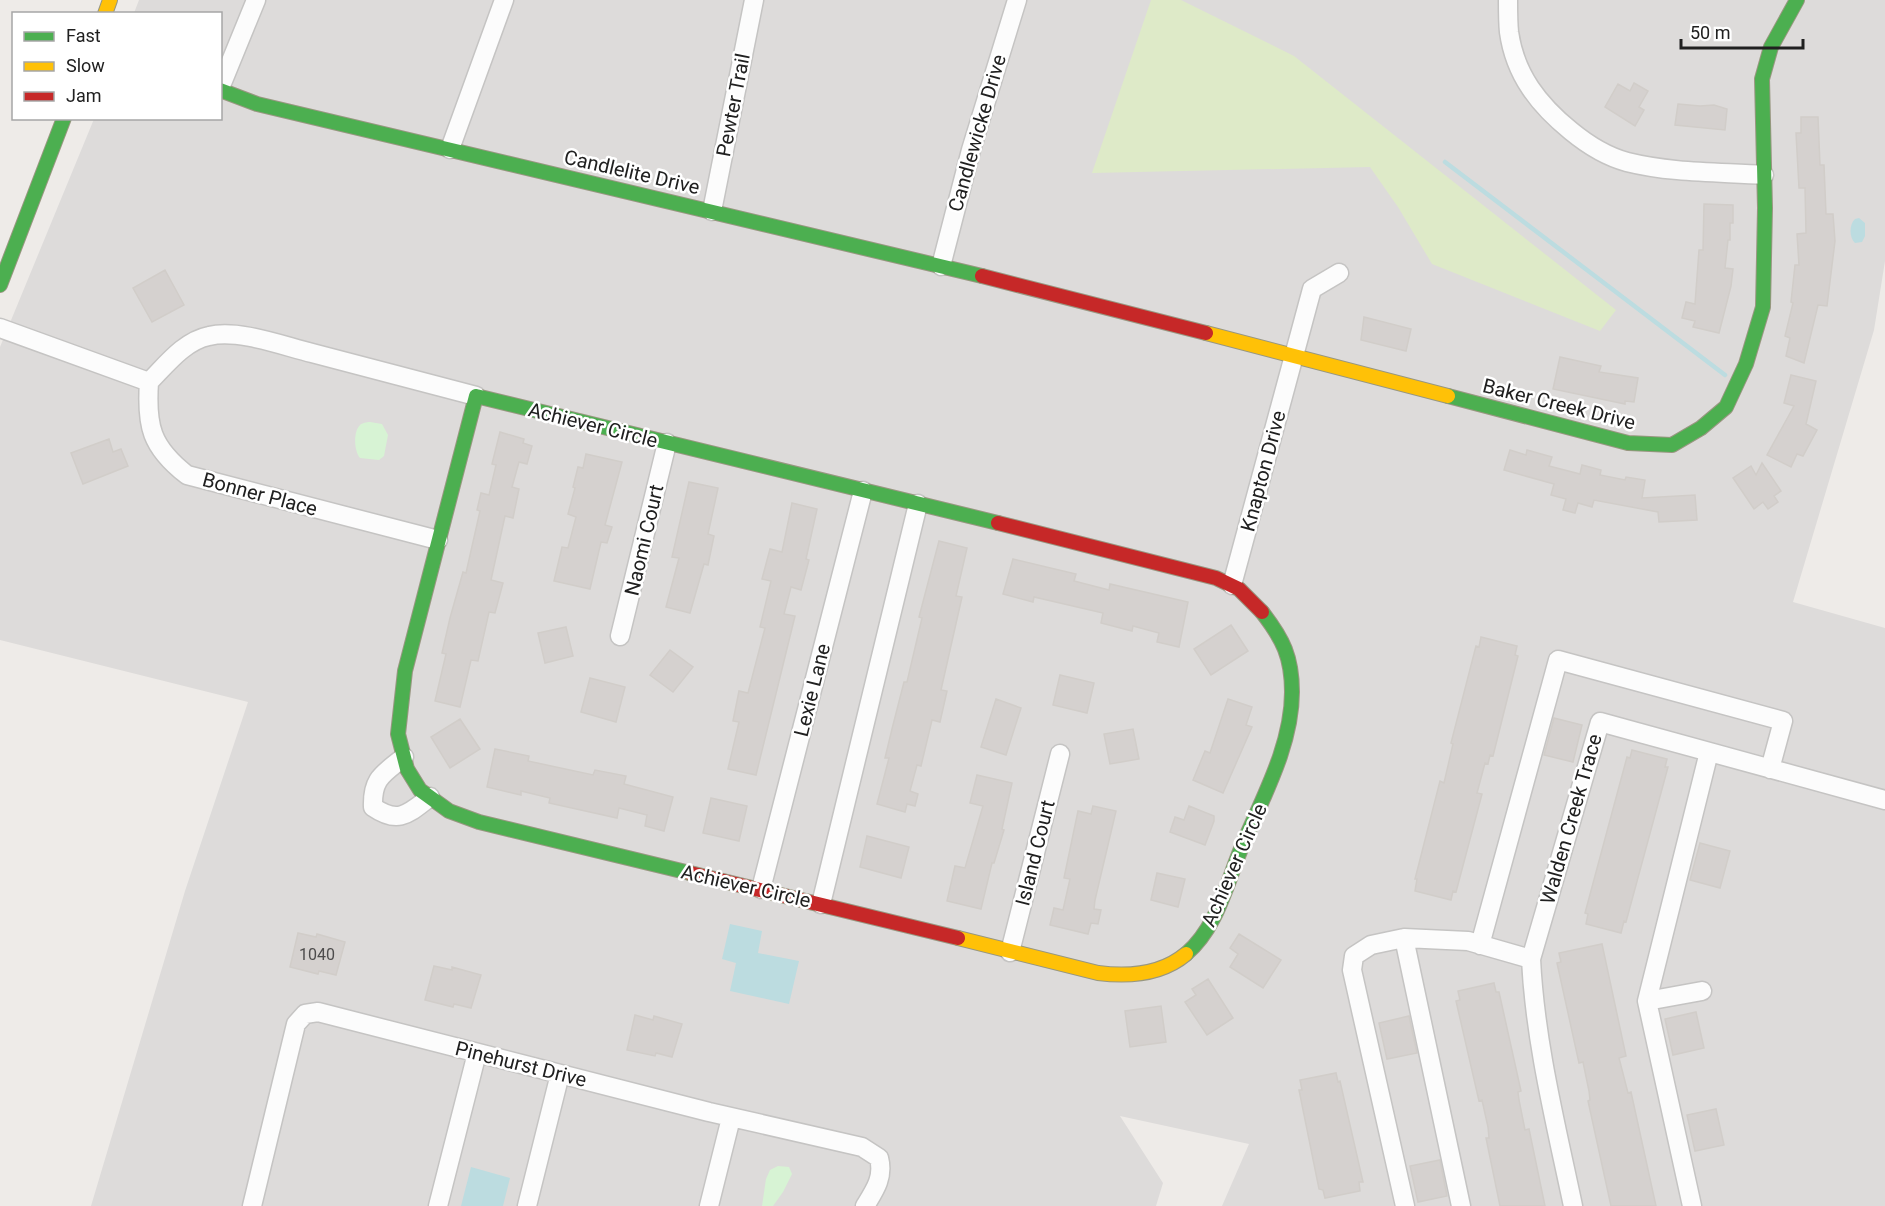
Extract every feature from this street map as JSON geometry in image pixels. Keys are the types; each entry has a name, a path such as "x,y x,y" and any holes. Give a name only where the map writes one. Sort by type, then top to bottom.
{"street":[{"path":"222,84 256,0"},
{"path":"450,149 504,0"},
{"name":"Pewter Trail","path":"712,211 754,0"},
{"name":"Candlewicke Drive","path":"941,266 971,150 1017,0"},
{"path":"1508,0 1509,32 1514,54 1536,98 1553,116 1601,153 1627,162 1661,168 1764,175"},
{"name":"Baker Creek Drive","path":"1036,289 1628,443 1672,445 1701,428 1726,407 1746,363 1763,307 1765,261 1762,79 1765,59 1772,41 1797,0"},
{"name":"Candlelite Drive","path":"222,90 257,104 1036,289"},
{"path":"0,285 63,120"},
{"name":"Knapton Drive","path":"1232,585 1312,289 1339,273"},
{"path":"0,327 149,382"},
{"name":"Achiever Circle","path":"149,382 179,352 196,340 210,336 232,335 1166,564 1232,585 1265,614 1281,637 1290,669 1293,699 1290,722 1277,764 1220,905 1203,934 1182,958 1160,969 1123,977 1098,973 479,822 449,811 420,790 407,769 398,734 405,671 476,396"},
{"name":"Bonner Place","path":"149,382 147,406 150,428 159,449 172,464 187,475 438,540"},
{"name":"Naomi Court","path":"620,636 667,443"},
{"name":"Lexie Lane","path":"761,890 863,491"},
{"path":"821,904 918,504"},
{"path":"1480,945 1558,660 1783,721 1770,769"},
{"name":"Walden Creek Trace","path":"1573,1206 1553,1115 1532,989 1530,959 1600,722 1885,800"},
{"path":"1692,1206 1647,1001 1709,752"},
{"name":"Island Court","path":"1010,952 1060,754"},
{"path":"404,757 376,782 372,792 373,807 390,816 400,816 410,812 430,797"},
{"path":"1405,1206 1352,970 1354,956 1371,945 1404,938 1468,941 1530,959"},
{"path":"1404,938 1461,1206"},
{"path":"1647,1001 1702,991"},
{"name":"Pinehurst Drive","path":"252,1206 296,1024 305,1014 318,1012 732,1118 862,1147 879,1158 882,1168 878,1185 865,1206"},
{"path":"438,1206 477,1053"},
{"path":"527,1206 560,1074"},
{"path":"709,1206 732,1118"}],"shaded area":[{"path":"139,0 1885,0 1885,261 1874,330 1793,602 1885,628 1885,1206 1222,1206 1249,1144 1120,1116 1163,1183 1156,1206 91,1206 185,891 248,702 0,640 0,347 94,120 222,120 222,12 134,12"}],"green space":[{"path":"1151,0 1181,0 1294,56 1616,310 1600,331 1432,264 1398,207 1370,167 1092,173"},
{"path":"370,422 382,424 388,435 384,456 379,460 360,458 356,451 355,437 358,428"},
{"path":"778,1166 789,1167 792,1174 773,1206 762,1206 766,1179 770,1170"}],"water":[{"path":"1859,218 1865,223 1865,236 1862,242 1855,243 1851,235 1851,227 1853,221"},
{"path":"730,924 762,931 758,953 799,961 789,1004 730,991 736,963 722,959"},
{"path":"471,1167 510,1178 503,1206 461,1206"}],"building":[{"path":"1634,83 1648,91 1639,107 1644,110 1635,126 1605,107 1618,84 1630,91"},
{"path":"1678,104 1714,105 1727,109 1725,130 1675,125"},
{"path":"1801,117 1818,117 1820,165 1824,165 1826,214 1833,214 1835,241 1827,306 1818,305 1804,363 1786,356 1790,338 1785,336 1793,303 1791,302 1795,265 1799,265 1797,234 1806,233 1805,188 1799,188 1796,133 1801,133"},
{"path":"1704,204 1733,205 1733,223 1730,223 1730,240 1728,240 1725,268 1733,269 1719,333 1693,327 1695,321 1682,318 1686,302 1695,304 1699,250 1703,250"},
{"path":"165,270 184,305 152,322 133,288"},
{"path":"1364,317 1411,329 1406,351 1361,340"},
{"path":"1560,357 1601,366 1599,372 1638,378 1634,402 1625,401 1625,404 1553,389"},
{"path":"1791,375 1816,381 1806,424 1817,430 1803,456 1797,454 1791,467 1767,455 1794,406 1784,403"},
{"path":"500,432 524,439 523,443 532,446 527,464 519,462 512,487 519,489 513,518 505,516 491,580 503,583 495,613 489,612 478,661 471,660 460,707 435,701 446,654 442,653 450,618 463,572 466,573 480,511 477,510 481,493 489,495 496,465 492,464"},
{"path":"109,439 113,452 121,449 128,466 83,484 71,453"},
{"path":"1510,450 1526,455 1527,450 1552,457 1549,466 1580,474 1582,465 1601,470 1600,475 1625,480 1626,477 1645,480 1642,498 1695,495 1697,520 1659,522 1658,512 1594,500 1592,507 1578,503 1575,513 1563,510 1566,499 1551,495 1554,484 1504,470"},
{"path":"586,454 622,462 605,525 612,527 607,543 601,542 590,589 554,581 562,547 568,548 576,517 568,514 578,467 583,468"},
{"path":"1762,463 1781,491 1774,496 1778,502 1768,509 1763,502 1754,509 1733,478 1751,466 1756,475"},
{"path":"689,482 718,488 708,534 714,536 708,565 704,564 690,613 666,607 679,558 672,557"},
{"path":"792,503 817,509 806,559 809,560 801,590 791,587 784,614 795,616 756,775 728,769 739,722 733,721 739,691 748,693 765,628 760,627 771,581 762,579 770,549 782,552"},
{"path":"939,541 967,548 956,596 962,597 941,690 947,691 940,722 932,720 921,766 917,765 910,791 918,794 915,806 907,804 905,812 877,804 889,758 885,758 904,682 907,682 922,618 919,617"},
{"path":"1013,559 1076,574 1074,581 1109,590 1110,584 1188,602 1179,647 1157,642 1159,633 1133,626 1132,631 1101,623 1103,613 1034,597 1033,602 1003,594"},
{"path":"1231,625 1248,651 1211,675 1194,649"},
{"path":"566,627 573,656 545,663 538,633"},
{"path":"1481,637 1517,646 1515,655 1518,656 1493,756 1490,755 1488,764 1485,763 1477,793 1482,794 1456,892 1453,891 1451,900 1415,891 1417,879 1415,879 1440,781 1444,783 1453,744 1451,743 1476,646 1479,647"},
{"path":"670,650 693,667 673,692 650,675"},
{"path":"1060,675 1094,683 1087,713 1053,705"},
{"path":"590,678 625,687 616,722 581,712"},
{"path":"996,699 1021,708 1006,755 981,747"},
{"path":"1228,699 1252,707 1246,725 1252,727 1223,793 1193,780 1205,751 1210,753"},
{"path":"1554,718 1582,725 1573,762 1544,755"},
{"path":"460,719 480,749 450,768 431,737"},
{"path":"1133,729 1139,759 1110,764 1104,734"},
{"path":"495,749 529,756 528,761 593,775 595,770 626,776 624,784 673,797 664,831 645,826 647,815 619,808 617,818 549,803 550,798 521,791 521,795 487,787"},
{"path":"1632,750 1667,759 1665,767 1668,767 1626,922 1624,921 1621,933 1586,924 1588,914 1585,913 1627,757 1630,758"},
{"path":"977,775 1012,783 1002,829 1004,830 994,863 992,863 981,909 947,901 955,866 965,868 983,806 970,803"},
{"path":"711,798 747,806 739,841 703,833"},
{"path":"1093,806 1116,811 1095,900 1094,909 1101,910 1098,924 1091,923 1088,934 1050,925 1054,908 1063,910 1070,879 1064,878 1078,811 1091,814"},
{"path":"1189,806 1214,816 1205,845 1170,832 1175,817 1184,820"},
{"path":"867,836 909,847 901,878 860,867"},
{"path":"1700,843 1730,851 1720,888 1690,880"},
{"path":"1157,873 1185,879 1178,907 1151,900"},
{"path":"298,933 316,937 317,934 345,942 336,975 319,971 318,974 290,967"},
{"path":"1239,934 1281,960 1263,988 1230,967 1238,954 1230,948"},
{"path":"1602,944 1626,1056 1619,1058 1628,1093 1631,1092 1656,1206 1611,1206 1588,1101 1590,1100 1589,1091 1583,1062 1579,1063 1557,963 1561,962 1559,953"},
{"path":"434,966 452,970 452,967 481,975 471,1008 454,1004 453,1007 425,1000"},
{"path":"1208,979 1233,1018 1207,1035 1185,1002 1196,995 1192,989"},
{"path":"1494,983 1496,992 1499,992 1521,1091 1518,1092 1525,1130 1529,1129 1545,1206 1500,1206 1486,1138 1489,1138 1488,1127 1482,1100 1479,1101 1456,1001 1460,1000 1458,991"},
{"path":"1161,1006 1166,1042 1130,1047 1125,1011"},
{"path":"1696,1012 1704,1048 1673,1055 1665,1019"},
{"path":"635,1015 653,1020 654,1016 682,1024 672,1057 627,1050"},
{"path":"1409,1016 1417,1053 1387,1059 1379,1023"},
{"path":"1336,1073 1338,1082 1340,1081 1363,1182 1359,1182 1360,1191 1325,1198 1323,1190 1319,1189 1299,1090 1302,1090 1300,1080"},
{"path":"1716,1109 1724,1145 1695,1151 1687,1115"},
{"path":"1440,1160 1447,1196 1418,1202 1410,1166"}],"waterway":[{"path":"1445,162 1725,375"}],"traffic: fast":[{"path":"1448,396 1628,443 1672,445 1701,428 1726,407 1746,364 1763,307 1765,208 1762,79 1771,47 1797,0"},
{"path":"222,91 257,104 982,276"},
{"path":"0,285 63,120"},
{"path":"476,396 998,523"},
{"path":"476,396 405,671 398,734 407,769 420,790 449,811 479,822 690,873"},
{"path":"1186,954 1197,943 1214,917 1275,770 1287,732 1292,692 1288,658 1276,631 1262,612"}],"traffic: slow":[{"path":"106,12 110,0"},
{"path":"1206,333 1448,396"},
{"path":"958,938 1110,974 1144,973 1166,966 1186,954"}],"traffic: jam":[{"path":"982,276 1206,333"},
{"path":"998,523 1216,578 1239,589 1262,612"},
{"path":"690,873 958,938"}]}
